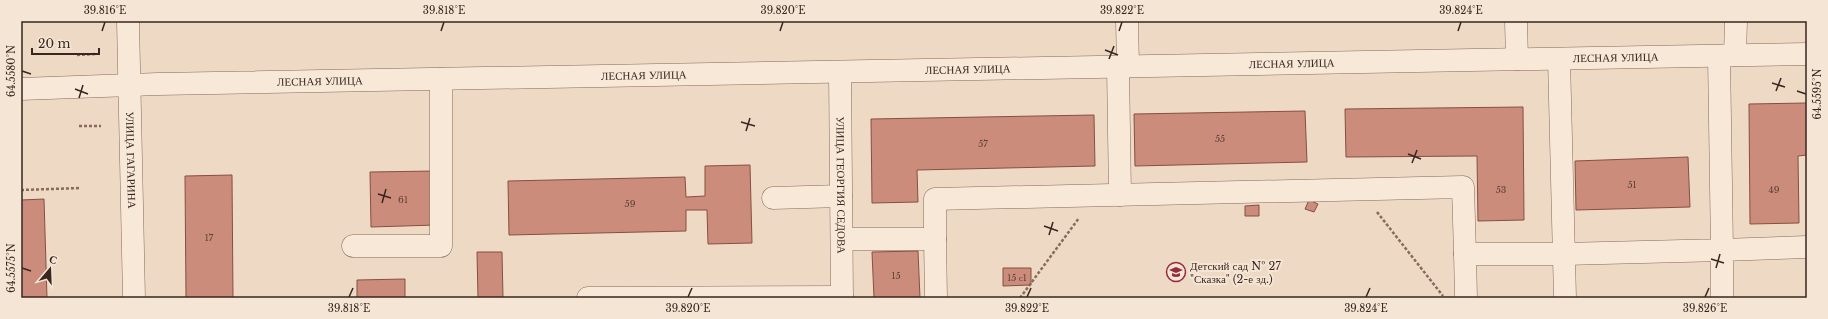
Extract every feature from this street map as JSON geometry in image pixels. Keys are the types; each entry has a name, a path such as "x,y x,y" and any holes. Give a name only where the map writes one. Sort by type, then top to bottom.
{"street":[{"name":"УЛИЦА ГАГАРИНА","path":"128,21 134,298"},
{"path":"1120,195 1123,66 1127,21"},
{"path":"1516,21 1518,59"},
{"path":"1722,298 1727,56 1736,21"},
{"name":"ЛЕСНАЯ УЛИЦА","path":"21,89 130,85 1807,54"},
{"path":"1559,59 1565,298"},
{"name":"УЛИЦА ГЕОРГИЯ СЕДОВА","path":"840,72 842,298"},
{"path":"353,246 441,246 441,79"},
{"path":"936,298 935,199 1463,187 1466,298"},
{"path":"773,198 841,196"},
{"path":"842,239 935,239"},
{"path":"1465,254 1564,254 1807,247"},
{"path":"588,298 842,298"}],"path":[{"path":"77,55 97,54"},
{"path":"79,126 101,126"},
{"path":"21,190 81,188"},
{"path":"1359,189 1444,298"},
{"path":"1020,298 1096,195"}],"building":[{"path":"1807,103 1807,155 1798,156 1799,223 1750,224 1749,104"},
{"path":"1523,107 1524,220 1478,221 1477,156 1346,157 1345,109"},
{"path":"1305,111 1307,162 1135,166 1134,114"},
{"path":"1094,115 1095,166 917,170 918,202 872,203 871,119"},
{"path":"1688,157 1690,207 1576,210 1575,161"},
{"path":"750,165 752,243 708,244 707,210 686,210 686,231 509,235 508,181 685,177 686,197 705,196 705,166"},
{"path":"435,171 436,225 371,227 370,172"},
{"path":"232,175 233,298 186,298 185,176"},
{"path":"44,199 47,298 21,298 21,200"},
{"path":"1309,200 1318,204 1314,212 1305,209"},
{"path":"1259,205 1259,216 1245,216 1245,206"},
{"path":"918,251 920,298 874,298 872,252"},
{"path":"477,252 502,252 503,298 478,298"},
{"path":"1003,268 1031,268 1031,285 1003,286"},
{"path":"405,279 405,298 357,298 357,280"}],"place":[{"name":"Детский сад № 27 \"Сказка\" (2-е зд.)","path":"1176,272"}]}
